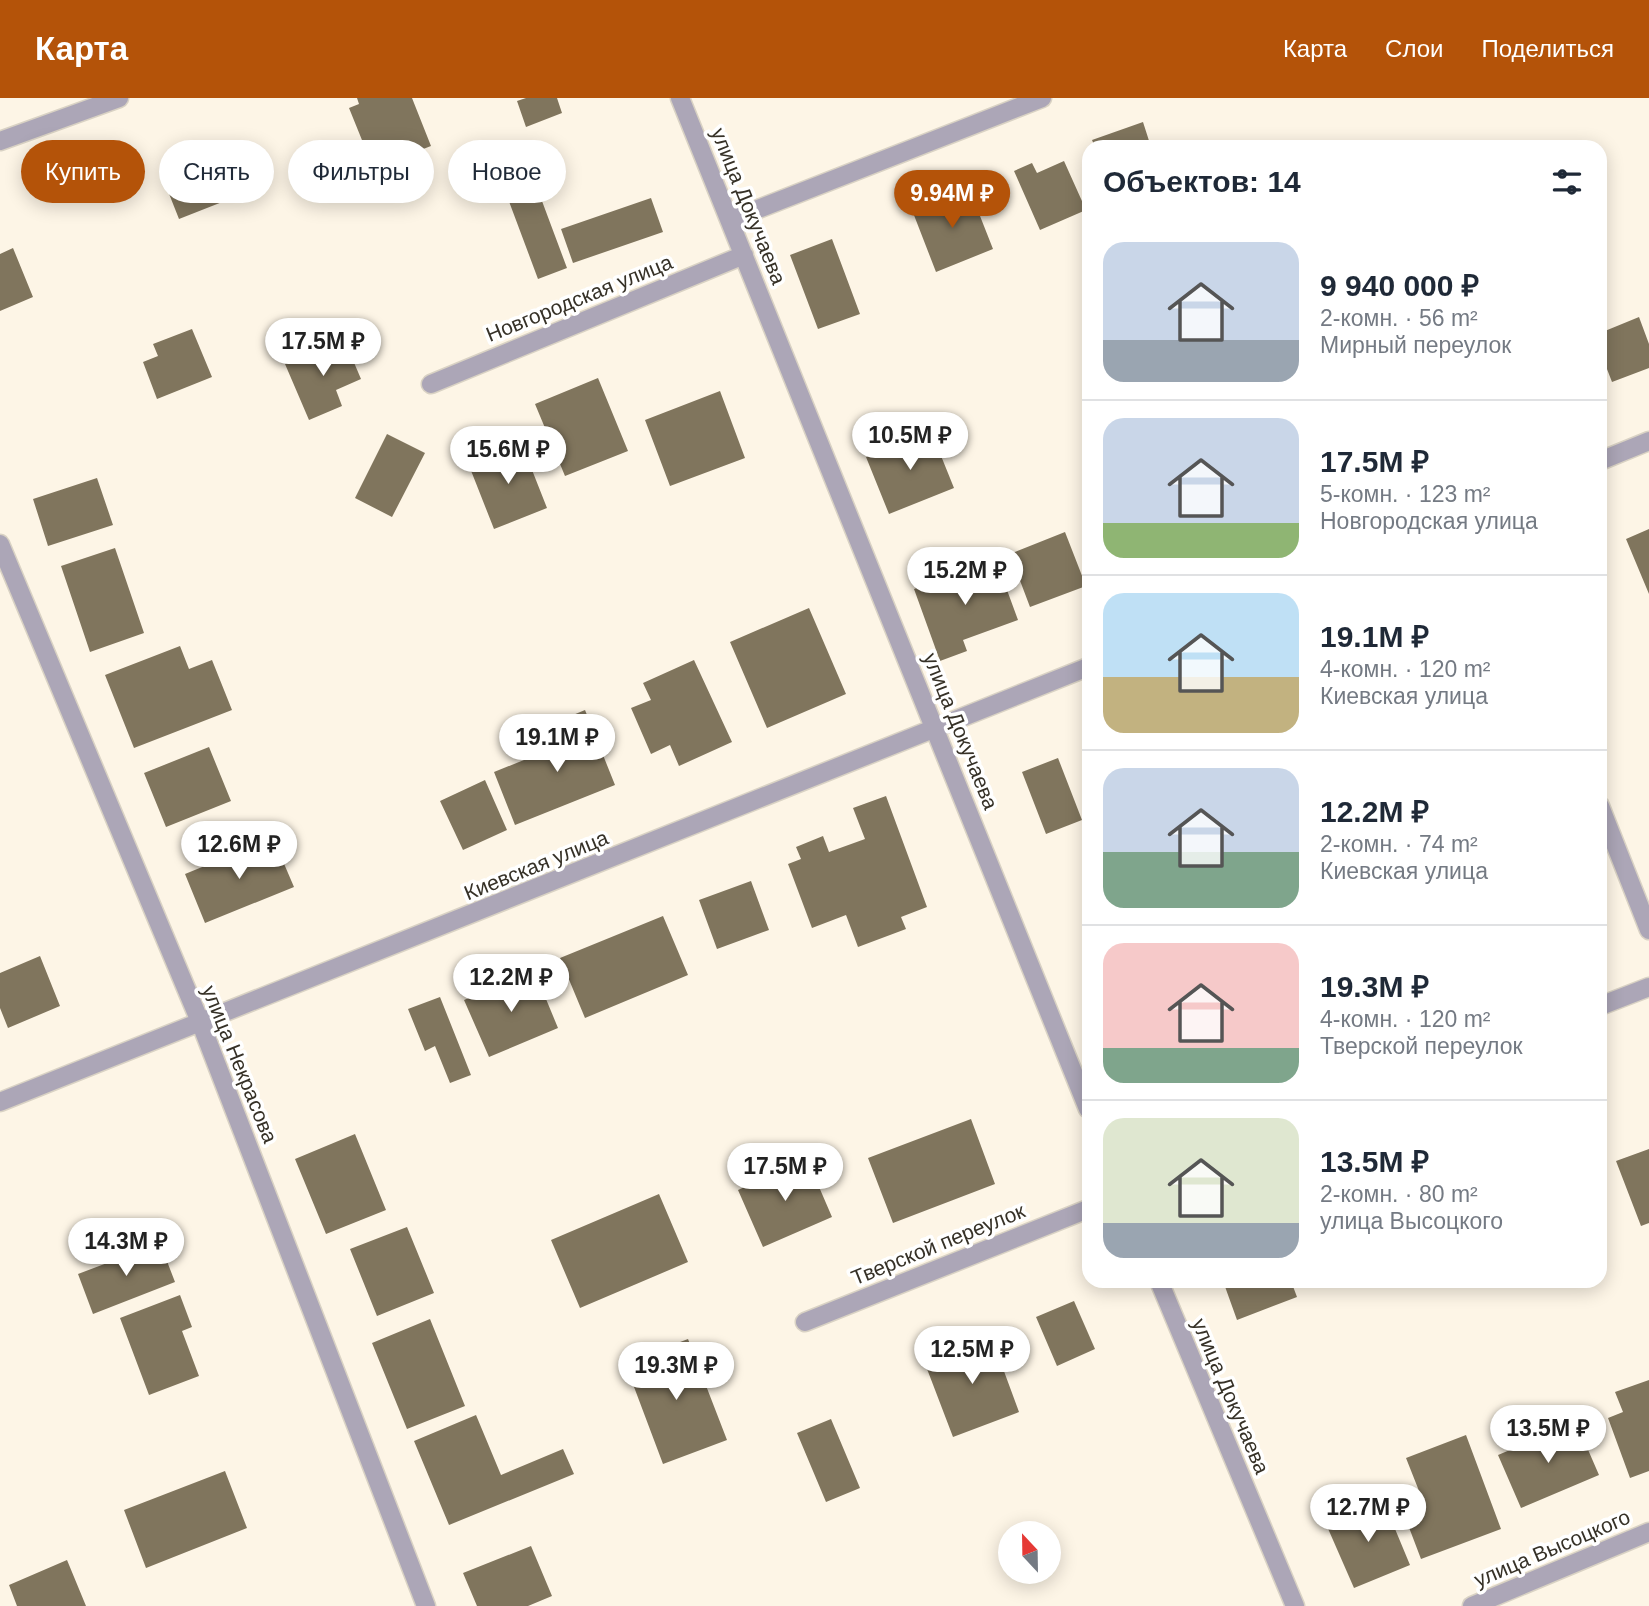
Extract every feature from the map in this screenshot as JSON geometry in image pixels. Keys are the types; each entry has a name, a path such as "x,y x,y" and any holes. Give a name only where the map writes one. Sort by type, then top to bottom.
{"street":[{"path":"0,141 119,98"},
{"name":"улица Докучаева","path":"680,98 1082,1095"},
{"path":"730,220 1042,98"},
{"name":"Новгородская улица","path":"431,384 744,255"},
{"path":"1607,458 1649,441"},
{"name":"улица Некрасова","path":"0,544 201,1024 426,1606"},
{"name":"Киевская улица","path":"0,1102 201,1024 1082,669"},
{"path":"1607,824 1649,930"},
{"path":"1607,1003 1649,987"},
{"name":"Тверской переулок","path":"805,1322 1082,1211"},
{"name":"улица Докучаева","path":"1162,1288 1295,1606"},
{"name":"улица Высоцкого","path":"1472,1606 1649,1532"}],"building":[{"path":"357,98 412,98 429,140 362,140 349,108 359,104"},
{"path":"526,98 557,98 562,113 526,127 517,101"},
{"path":"1143,122 1149,140 1092,140"},
{"path":"1064,161 1082,201 1082,212 1040,230 1014,171 1032,163 1037,173"},
{"path":"969,188 993,249 936,272 912,210"},
{"path":"651,198 663,232 573,263 561,229"},
{"path":"173,203 220,203 179,219"},
{"path":"510,203 543,203 567,268 538,279"},
{"path":"832,239 860,314 818,329 790,255"},
{"path":"13,248 33,297 0,311 0,254"},
{"path":"1639,317 1649,344 1649,368 1612,382 1607,369 1607,330"},
{"path":"192,329 212,377 157,399 143,362 158,356 153,344"},
{"path":"344,339 361,379 336,390 342,406 309,420 285,364"},
{"path":"598,378 628,451 565,476 535,404"},
{"path":"720,391 745,458 670,486 645,420"},
{"path":"931,431 954,488 889,514 866,457"},
{"path":"387,434 425,453 392,517 355,498"},
{"path":"521,442 547,508 494,529 468,463"},
{"path":"97,478 113,525 48,546 33,499"},
{"path":"1649,529 1649,594 1626,539"},
{"path":"1065,532 1082,576 1082,588 1030,607 1010,554"},
{"path":"115,548 144,633 90,652 61,566"},
{"path":"996,560 1018,620 963,640 967,651 940,661 914,589"},
{"path":"809,608 846,694 767,728 730,642"},
{"path":"180,646 189,669 212,660 232,710 134,748 105,675"},
{"path":"694,660 732,742 679,766 670,745 651,754 631,708 651,700 643,683"},
{"path":"585,710 615,785 515,825 494,772 569,742 561,720"},
{"path":"209,747 231,801 166,827 144,773"},
{"path":"1058,758 1082,820 1046,834 1022,772"},
{"path":"485,780 507,830 463,850 440,801"},
{"path":"886,796 927,907 901,917 906,929 858,947 846,915 812,928 788,864 801,859 796,847 823,836 829,852 865,839 853,808"},
{"path":"273,838 294,887 205,923 185,874"},
{"path":"751,881 769,930 717,949 699,900"},
{"path":"663,916 688,975 585,1018 560,958"},
{"path":"40,956 60,1006 8,1028 0,1008 0,973"},
{"path":"534,970 558,1028 489,1057 464,1000"},
{"path":"440,997 471,1075 450,1083 435,1046 425,1051 408,1009"},
{"path":"971,1119 995,1184 893,1223 868,1158"},
{"path":"355,1134 386,1210 326,1234 295,1159"},
{"path":"1649,1149 1649,1223 1641,1226 1616,1161"},
{"path":"807,1159 832,1217 763,1247 738,1190"},
{"path":"659,1194 688,1262 580,1308 551,1240"},
{"path":"407,1227 434,1293 377,1316 350,1249"},
{"path":"160,1243 175,1282 93,1314 78,1274"},
{"path":"1226,1288 1294,1288 1297,1297 1237,1320"},
{"path":"180,1295 192,1327 182,1331 199,1376 149,1395 120,1318"},
{"path":"1074,1301 1095,1349 1057,1366 1036,1317"},
{"path":"430,1319 465,1406 407,1429 372,1343"},
{"path":"991,1336 1019,1412 953,1437 924,1361"},
{"path":"688,1339 727,1440 663,1464 625,1363"},
{"path":"1649,1380 1649,1471 1630,1478 1608,1418 1623,1412 1615,1392"},
{"path":"476,1415 501,1475 563,1449 574,1474 449,1525 414,1441"},
{"path":"831,1419 860,1488 826,1502 797,1433"},
{"path":"1576,1422 1599,1475 1521,1508 1498,1455"},
{"path":"1466,1435 1501,1529 1421,1559 1402,1509 1423,1501 1406,1458"},
{"path":"225,1471 247,1528 146,1568 124,1510"},
{"path":"1383,1500 1410,1565 1354,1588 1326,1524"},
{"path":"531,1546 552,1596 528,1606 477,1606 463,1573"},
{"path":"67,1560 86,1606 17,1606 9,1585"}]}
